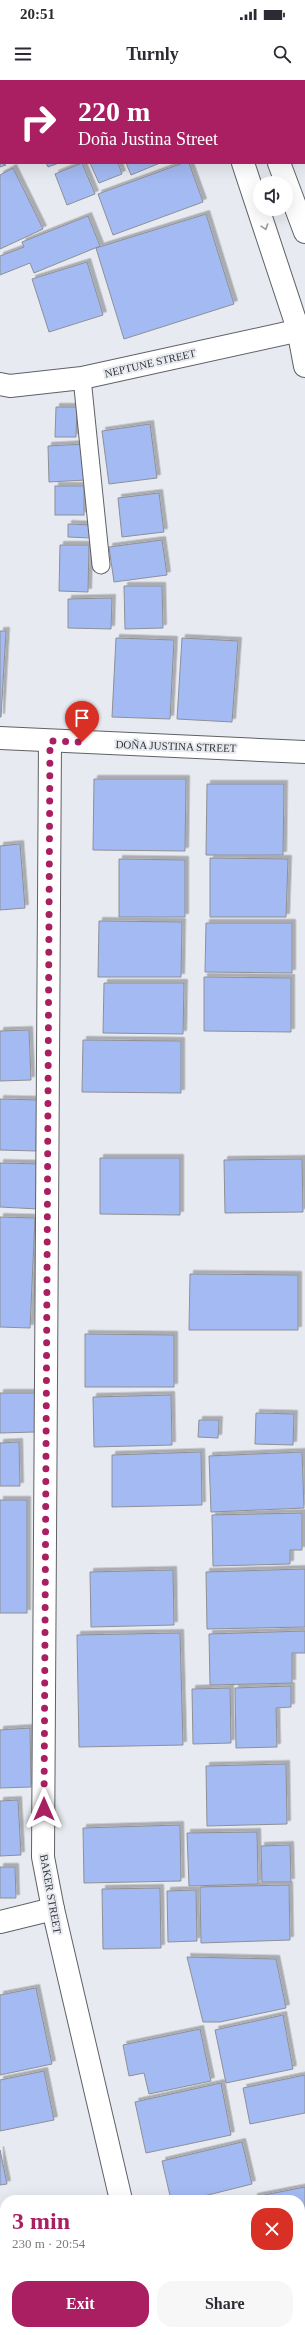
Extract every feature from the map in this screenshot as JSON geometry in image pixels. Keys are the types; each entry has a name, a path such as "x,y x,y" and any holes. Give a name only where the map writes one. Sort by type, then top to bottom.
{"street":[{"path":"244,164 302,329 305,366"},
{"path":"279,164 305,232"},
{"name":"NEPTUNE STREET","path":"0,384 10,386 82,378 302,329"},
{"name":"DOÑA JUSTINA STREET","path":"0,738 305,752"},
{"name":"BAKER STREET","path":"50,741 43,1857 52,1909 120,2195"},
{"path":"0,1922 52,1909"}],"lane":[{"path":"82,378 100,565"}],"building":[{"path":"0,164 6,165 0,167"},
{"path":"46,164 56,164 48,167"},
{"path":"82,164 95,194 67,205 55,174"},
{"path":"90,164 118,164 122,174 99,183"},
{"path":"126,164 158,164 131,175"},
{"path":"180,164 189,164 203,202 113,235 98,194"},
{"path":"13,168 43,229 0,249 0,175"},
{"path":"206,214 234,304 124,339 96,248"},
{"path":"88,216 100,246 34,273 30,263 0,275 0,256 24,247 22,242"},
{"path":"87,262 103,315 49,332 32,279"},
{"path":"56,407 77,407 76,437 55,437"},
{"path":"150,424 157,478 109,484 102,431"},
{"path":"85,444 86,480 49,482 48,446"},
{"path":"55,486 84,486 84,515 55,515"},
{"path":"159,493 164,532 122,537 118,498"},
{"path":"68,524 91,525 91,538 68,537"},
{"path":"162,540 167,575 114,582 109,547"},
{"path":"60,545 89,545 88,592 59,591"},
{"path":"124,586 162,586 163,628 125,629"},
{"path":"112,598 111,629 68,628 68,599"},
{"path":"0,631 6,631 1,717 0,717"},
{"path":"116,638 174,640 170,719 112,717"},
{"path":"182,638 238,641 232,722 177,719"},
{"path":"94,779 186,779 185,851 93,850"},
{"path":"207,784 284,784 283,855 206,855"},
{"path":"20,844 25,908 0,910 0,846"},
{"path":"210,858 288,859 286,917 210,917"},
{"path":"119,859 185,860 185,917 119,917"},
{"path":"99,921 182,922 181,977 98,977"},
{"path":"206,923 292,923 292,973 205,972"},
{"path":"204,977 291,978 291,1032 204,1031"},
{"path":"104,983 184,983 183,1034 103,1033"},
{"path":"29,1030 31,1080 0,1081 0,1031"},
{"path":"83,1040 181,1041 181,1093 82,1092"},
{"path":"0,1099 37,1100 36,1151 0,1150"},
{"path":"100,1158 180,1158 180,1215 100,1214"},
{"path":"302,1159 303,1212 225,1213 224,1160"},
{"path":"0,1163 41,1164 38,1209 0,1207"},
{"path":"0,1217 35,1218 30,1328 0,1327"},
{"path":"190,1274 298,1275 298,1330 189,1330"},
{"path":"85,1334 174,1335 174,1387 85,1387"},
{"path":"0,1393 35,1393 35,1432 0,1433"},
{"path":"171,1395 172,1445 94,1447 93,1397"},
{"path":"256,1413 294,1414 293,1445 255,1444"},
{"path":"199,1420 219,1420 218,1438 198,1437"},
{"path":"19,1442 20,1486 0,1486 0,1443"},
{"path":"201,1452 202,1505 112,1507 112,1455"},
{"path":"302,1452 304,1508 211,1512 209,1456"},
{"path":"0,1500 27,1500 27,1613 0,1613"},
{"path":"302,1513 302,1550 290,1550 290,1564 213,1566 212,1515"},
{"path":"305,1569 305,1627 207,1629 206,1572"},
{"path":"173,1570 174,1625 91,1627 90,1572"},
{"path":"305,1631 305,1653 292,1653 292,1683 210,1685 209,1634"},
{"path":"180,1633 183,1745 79,1747 77,1635"},
{"path":"291,1686 291,1707 276,1708 277,1747 236,1748 235,1688"},
{"path":"230,1688 231,1743 193,1744 192,1689"},
{"path":"30,1728 31,1787 0,1788 0,1730"},
{"path":"286,1764 287,1824 207,1826 206,1766"},
{"path":"18,1800 21,1855 0,1856 0,1801"},
{"path":"180,1825 181,1881 84,1883 83,1828"},
{"path":"257,1832 258,1884 189,1886 187,1833"},
{"path":"290,1845 291,1882 262,1882 261,1846"},
{"path":"0,1867 15,1867 16,1898 0,1898"},
{"path":"289,1885 290,1940 201,1943 200,1887"},
{"path":"160,1888 161,1948 103,1949 102,1889"},
{"path":"196,1890 197,1941 168,1942 167,1891"},
{"path":"187,1957 276,1959 286,2008 220,2022 203,2022"},
{"path":"36,1988 52,2064 0,2075 0,1995"},
{"path":"283,2015 293,2069 226,2083 215,2030"},
{"path":"200,2029 211,2081 149,2094 144,2073 129,2076 123,2045"},
{"path":"44,2071 54,2120 0,2131 0,2080"},
{"path":"305,2075 305,2113 250,2124 243,2088"},
{"path":"221,2083 231,2135 146,2153 135,2102"},
{"path":"242,2142 252,2184 208,2195 170,2195 162,2161"},
{"path":"0,2150 7,2184 0,2185"},
{"path":"305,2187 305,2195 264,2195"}],"route":[{"path":"44,1809 50,741 82,742"}]}
